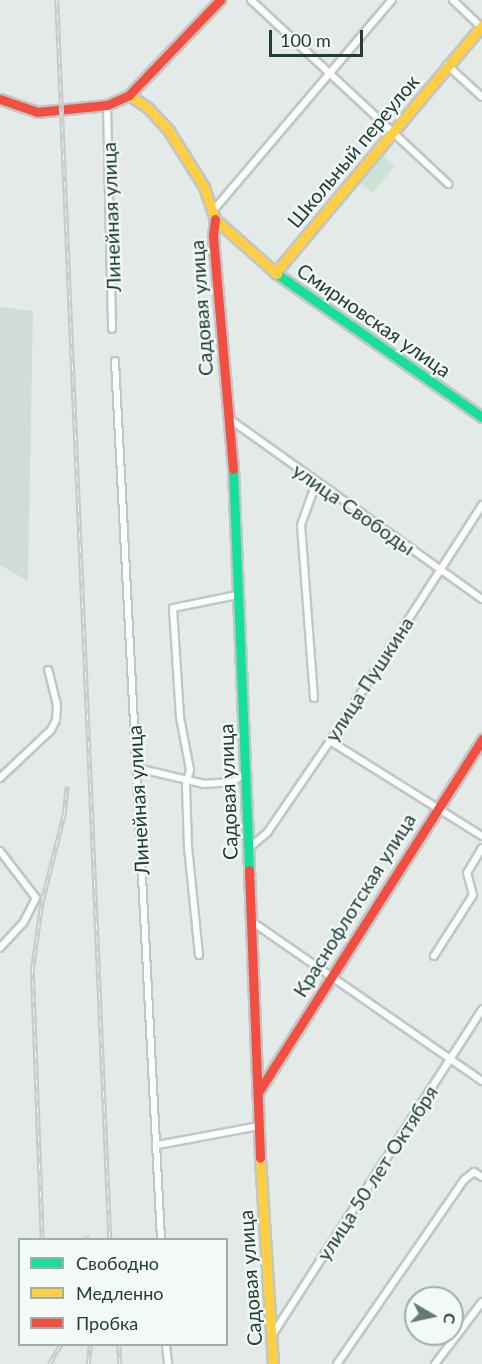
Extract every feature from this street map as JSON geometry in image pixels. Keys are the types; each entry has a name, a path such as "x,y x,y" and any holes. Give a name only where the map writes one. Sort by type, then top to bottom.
{"street":[{"path":"0,99 29,111 68,110 107,105 129,95 220,0"},
{"path":"251,0 327,75 448,184"},
{"path":"129,95 147,107 169,131 192,166 213,216 327,75 392,0"},
{"path":"453,0 481,26"},
{"name":"Школьный переулок","path":"275,273 391,131 481,26"},
{"path":"447,65 482,97"},
{"name":"Линейная улица","path":"107,105 115,316 112,329"},
{"name":"Смирновская улица","path":"213,216 275,273 482,417"},
{"name":"Садовая улица","path":"213,216 227,417 234,483 260,1126 273,1364"},
{"name":"Линейная улица","path":"115,361 158,1145 161,1238"},
{"name":"улица Свободы","path":"227,417 316,483 482,599"},
{"path":"314,698 301,525 316,483"},
{"name":"улица Пушкина","path":"249,848 267,833 330,741 482,505"},
{"path":"199,955 188,846 190,770 180,717 173,608 237,595"},
{"path":"0,778 51,730 56,720 57,705 48,670"},
{"name":"Краснофлотская улица","path":"259,1091 328,978 482,739"},
{"path":"330,741 482,836"},
{"path":"136,768 188,781 220,784 245,774"},
{"path":"434,956 473,895 467,873 482,848"},
{"path":"0,851 36,898 23,923 0,948"},
{"path":"251,921 328,978 482,1081"},
{"name":"улица 50 лет Октября","path":"271,1337 482,1009"},
{"path":"158,1145 260,1126"},
{"path":"337,1364 464,1180 474,1172 482,1177"},
{"path":"435,1364 482,1302"},
{"path":"166,1346 168,1364"}],"shaded area":[{"path":"0,307 33,311 28,581 0,565"}],"green space":[{"path":"382,155 395,166 373,193 359,182"}],"railway":[{"path":"57,0 110,1238"},
{"path":"42,1238 32,970 42,901 64,814 67,786"},
{"path":"49,1364 60,1346"},
{"path":"88,1364 90,1346"},
{"path":"119,1346 120,1364"}],"traffic: fast":[{"path":"277,274 482,417"},
{"path":"233,469 249,870"}],"traffic: slow":[{"path":"275,273 482,25"},
{"path":"129,95 147,107 169,131 204,187 215,219 277,274"},
{"path":"260,1158 273,1364"}],"traffic: jam":[{"path":"0,99 37,112 107,105 129,95 220,0"},
{"path":"215,219 213,236 233,469"},
{"path":"259,1091 482,739"},
{"path":"249,870 260,1158"}]}
